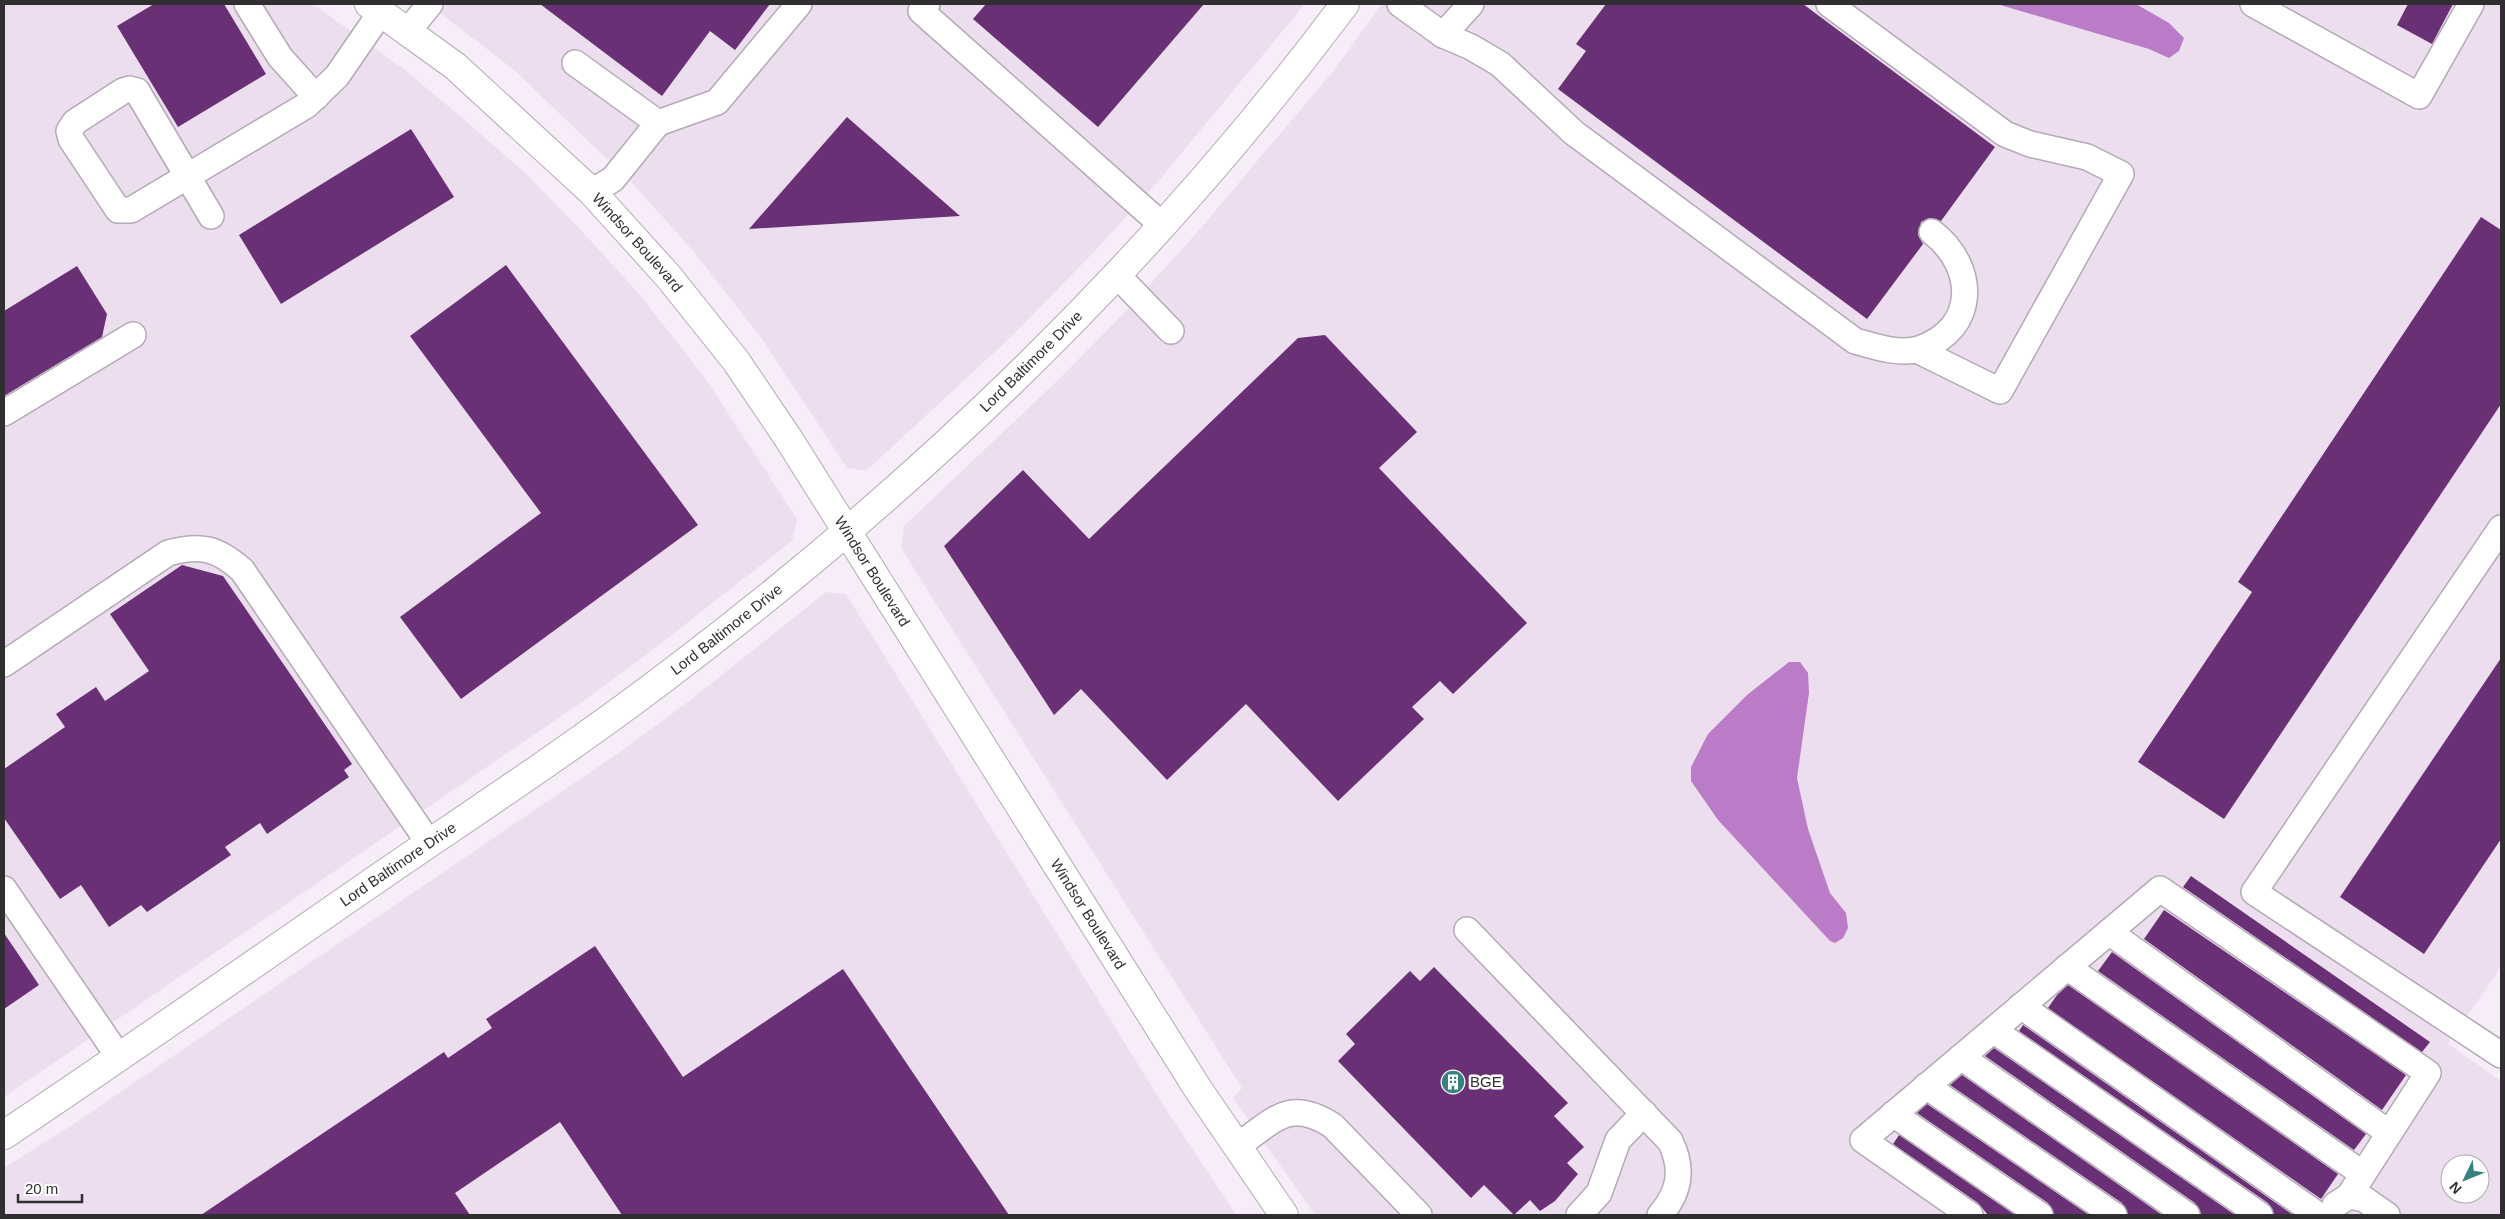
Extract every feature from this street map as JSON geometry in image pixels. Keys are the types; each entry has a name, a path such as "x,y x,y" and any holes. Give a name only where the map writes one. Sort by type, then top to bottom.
{"main road":[{"name":"Lord Baltimore Drive","path":"4,1135 664,678 729,628 846,531 955,435 1116,274 1162,225 1259,114 1345,4"},
{"name":"Windsor Boulevard","path":"375,8 455,66 592,192 668,276 736,361 788,438 1198,1089 1284,1215"}],"street":[{"path":"247,4 280,56 316,97"},
{"path":"408,31 430,4"},
{"path":"592,192 613,180 658,123 717,102 799,4"},
{"path":"927,4 921,11 1162,225"},
{"path":"1400,4 1443,35 1471,46 1500,64 1574,134 1855,341 1887,349 1917,350 2000,391 2121,174 2087,157 2030,144 2004,134 1829,4"},
{"path":"1443,35 1471,4"},
{"path":"2253,4 2419,96 2471,4"},
{"path":"211,216 188,176 136,91 129,89 123,91 75,122 69,131 71,139 118,210 131,210 188,176 316,97 337,76 375,8"},
{"path":"575,63 658,123"},
{"path":"1917,350 1937,340 1954,325 1964,304 1965,282 1957,260 1944,242 1932,232"},
{"path":"1116,274 1171,331"},
{"path":"4,413 133,335"},
{"path":"2501,528 2254,892 2501,1055"},
{"path":"4,664 168,553 186,548 211,549 228,557 242,570 428,843"},
{"path":"4,889 119,1057"},
{"path":"1970,1215 1862,1140 2160,889 2428,1073 2349,1196 2336,1204 2326,1215"},
{"path":"1468,930 1670,1142 1678,1156 1679,1174 1676,1190 1660,1215"},
{"path":"2109,932 2389,1133"},
{"path":"2067,967 2363,1174"},
{"path":"2021,1006 2318,1215"},
{"path":"1993,1030 2260,1215"},
{"path":"1961,1057 2187,1215"},
{"path":"1926,1086 2114,1215"},
{"path":"1237,1146 1286,1113 1300,1112 1316,1116 1333,1126 1419,1215"},
{"path":"1579,1215 1599,1193 1618,1140 1644,1113"},
{"path":"1894,1114 2040,1215"},
{"path":"2349,1196 2364,1199 2387,1215"}],"shaded area":[{"path":"4,4 313,4 405,70 468,123 523,171 578,227 641,296 707,381 797,519 792,541 646,655 579,704 4,1097"},
{"path":"428,4 1305,4 1156,184 1092,254 1011,337 866,471 847,468 762,339 694,252 634,185 513,69"},
{"path":"1382,4 2501,4 2501,967 2448,1044 2501,1081 2501,1215 1315,1215 1233,1098 1242,1088 901,548 904,526 1056,382 1126,311 1200,229 1334,70"},
{"path":"1997,4 2136,4 2169,23 2184,38 2179,51 2169,58 2149,49"},
{"path":"826,592 846,594 1167,1111 1236,1215 4,1215 4,1168 72,1125 617,754 684,705"},
{"path":"1789,662 1800,662 1808,673 1809,693 1797,778 1808,829 1830,893 1846,913 1848,928 1843,938 1835,943 1830,941 1718,820 1691,781 1691,767 1708,734 1747,695"}],"building":[{"path":"154,4 224,4 266,74 178,127 117,26"},
{"path":"540,4 770,4 735,50 710,31 662,96"},
{"path":"986,4 1204,4 1098,127 973,19"},
{"path":"1606,4 1803,4 1995,147 1941,221 1929,218 1921,222 1918,235 1923,244 1867,319 1558,89 1586,51 1576,44"},
{"path":"2408,4 2453,4 2432,44 2397,25"},
{"path":"847,117 960,216 749,229"},
{"path":"411,129 454,197 281,304 239,235"},
{"path":"2481,217 2501,230 2501,404 2224,819 2138,762 2252,592 2238,582"},
{"path":"506,265 698,525 461,699 400,617 541,513 410,336"},
{"path":"77,266 107,314 102,337 4,396 4,311"},
{"path":"1325,335 1417,432 1379,468 1527,623 1453,694 1440,681 1412,707 1424,719 1338,801 1246,704 1167,780 1081,689 1054,715 944,546 1023,470 1089,539 1298,338"},
{"path":"182,565 223,576 352,764 344,770 349,777 267,834 260,823 225,847 231,855 147,912 141,905 109,927 81,885 60,899 4,818 4,769 65,727 56,714 96,687 105,701 149,671 110,614"},
{"path":"2501,658 2501,839 2424,954 2340,897"},
{"path":"2191,876 2430,1042 2422,1052 2183,887"},
{"path":"2164,910 2406,1075 2382,1110 2144,939"},
{"path":"4,933 39,985 4,1009"},
{"path":"595,946 683,1077 843,969 1009,1215 622,1215 560,1122 455,1193 470,1215 201,1215 444,1052 448,1058 492,1028 486,1019"},
{"path":"2112,952 2366,1134 2354,1150 2098,971"},
{"name":"BGE","path":"1434,967 1568,1103 1554,1116 1584,1147 1567,1163 1578,1174 1555,1201 1540,1211 1530,1200 1514,1215 1484,1185 1471,1198 1338,1061 1355,1044 1346,1034 1410,971 1420,981"},
{"path":"2068,985 2338,1174 2321,1199 2048,1008 2057,995"},
{"path":"2023,1025 2293,1215 2274,1215 2268,1203 2019,1031"},
{"path":"1994,1048 2235,1215 2201,1215 2195,1203 1985,1056"},
{"path":"1962,1075 2162,1215 2128,1215 2122,1203 1950,1085"},
{"path":"1927,1104 2089,1215 2054,1215 2048,1203 1917,1113"},
{"path":"1899,1135 2015,1215 1988,1215 1978,1203 1893,1144"}],"place":[{"name":"BGE","path":"1453,1082"}]}
